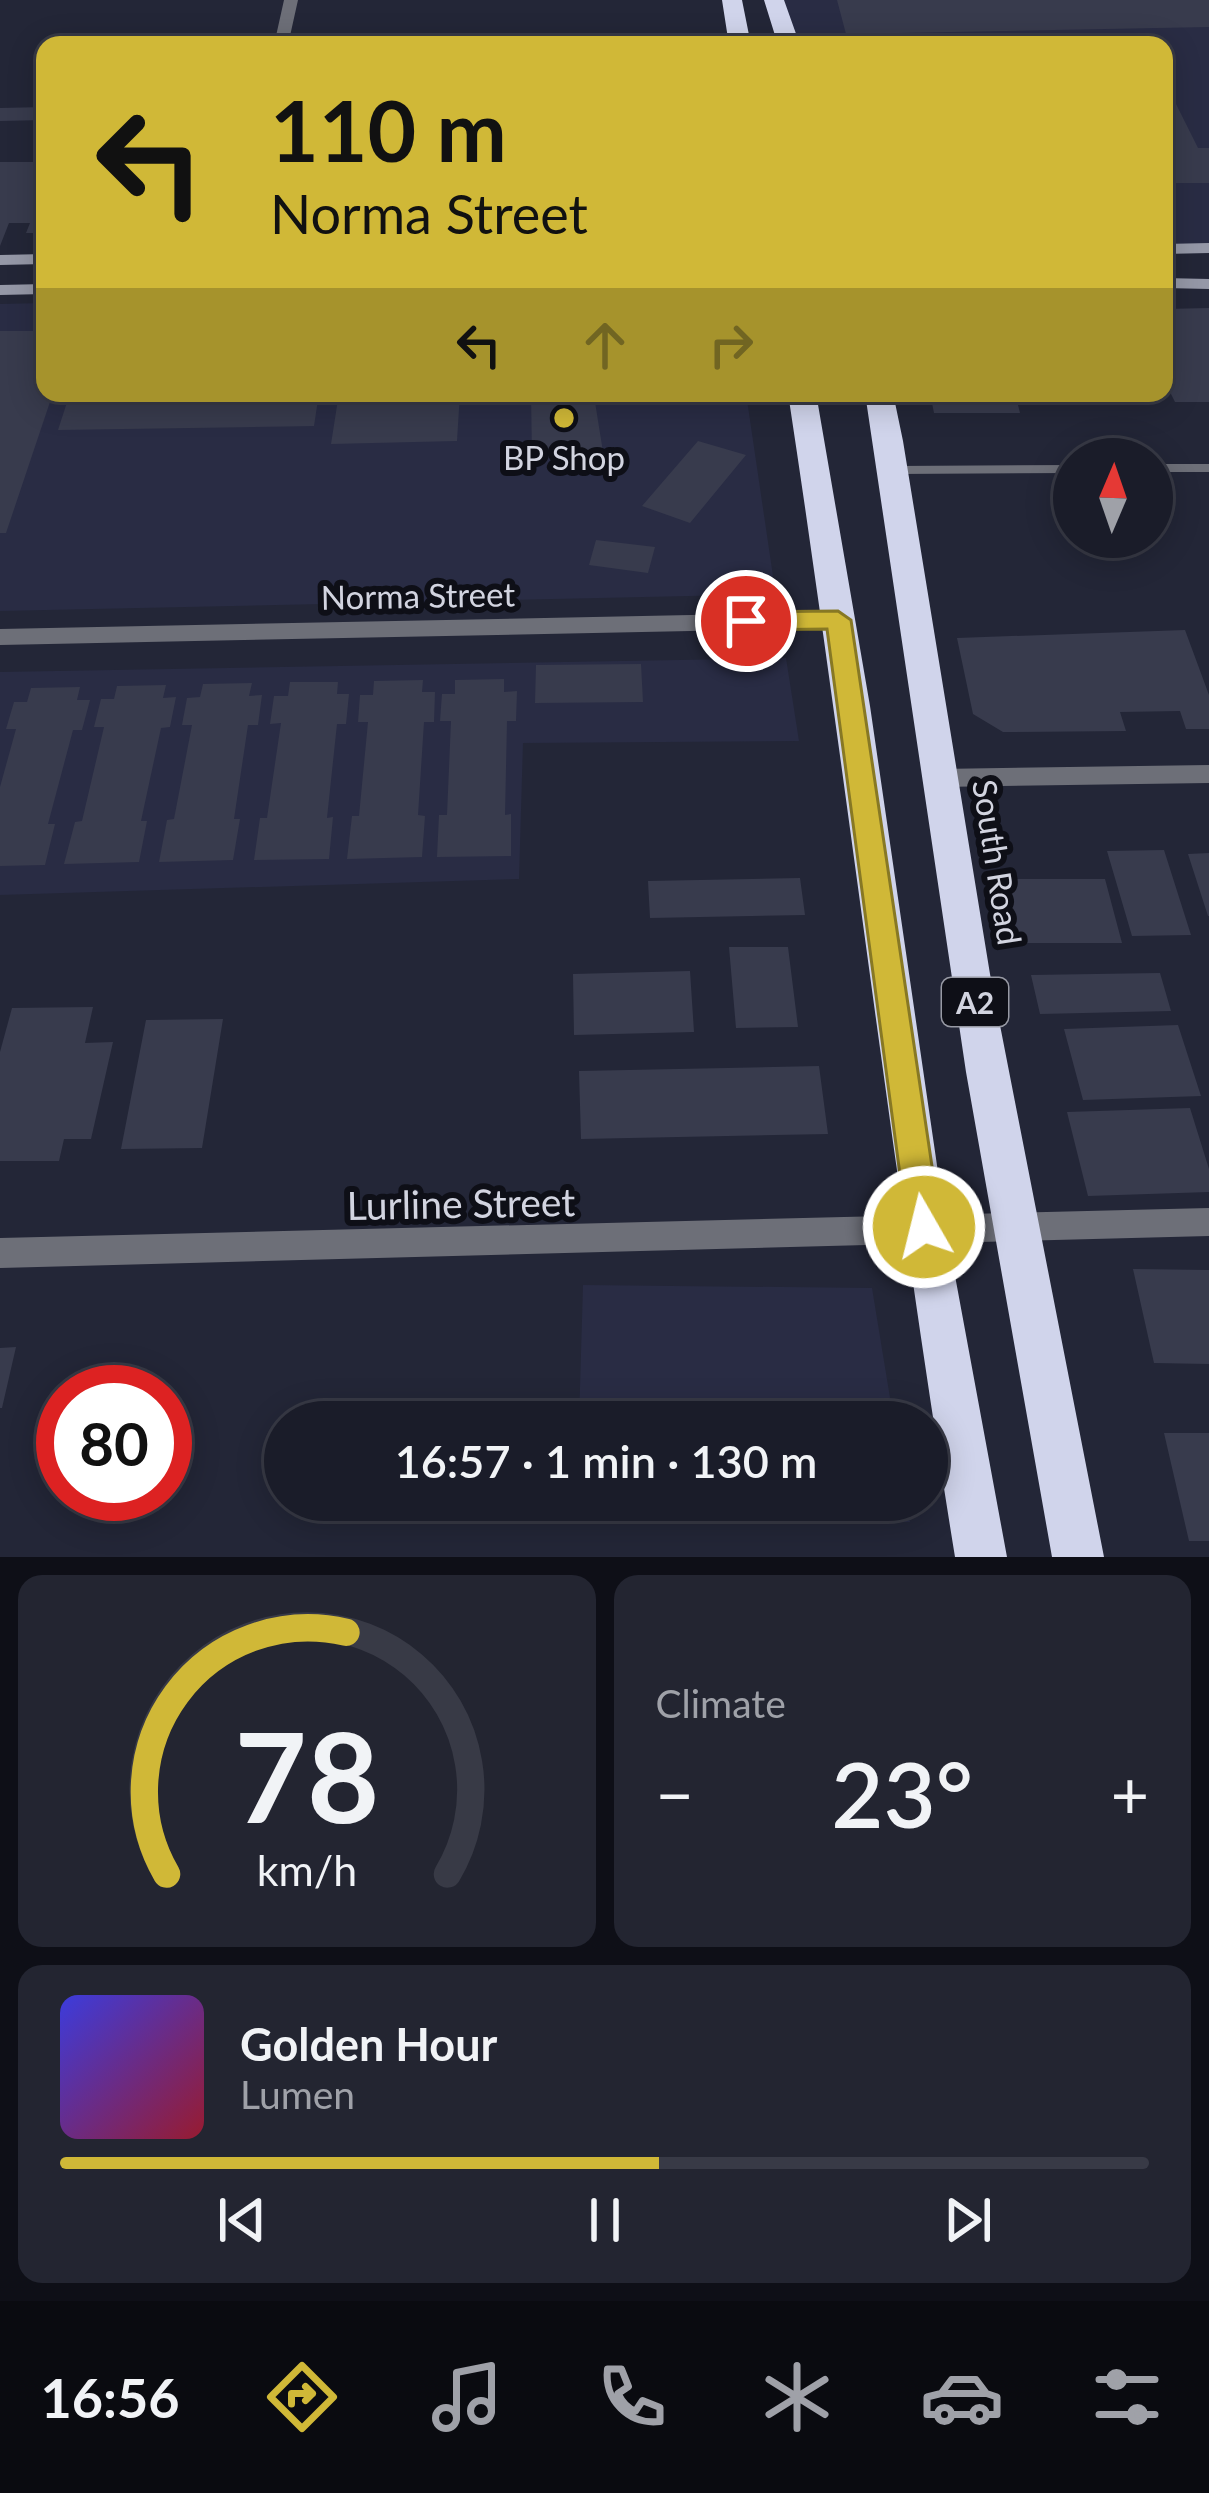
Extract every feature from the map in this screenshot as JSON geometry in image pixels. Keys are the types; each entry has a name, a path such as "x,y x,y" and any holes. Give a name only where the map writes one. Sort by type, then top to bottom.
{"highway":[{"path":"732,0 738,36"},
{"path":"774,0 786,36"},
{"path":"786,402 813,452"},
{"name":"A2","path":"804,402 924,1227 981,1557"},
{"name":"South Road","path":"881,402 896,470 938,778 1012,1226 1078,1557"}],"main road":[{"path":"1173,249 1209,248"},
{"path":"0,260 36,259"},
{"path":"1173,283 1209,284"},
{"path":"0,290 36,289"}],"street":[{"path":"282,36 291,0"},
{"name":"Norma Street","path":"0,637 838,620"},
{"path":"938,778 1209,774"},
{"name":"Lurline Street","path":"0,1253 1209,1222"}],"lane":[{"path":"1173,468 1209,468"},
{"path":"896,470 1053,469"}],"shaded area":[{"path":"773,0 1209,0 1209,248 1173,249 1173,36 785,36"},
{"path":"36,303 36,402 747,402 773,576 735,595 0,611 0,304"},
{"path":"786,658 799,741 523,743 519,879 0,895 0,672"},
{"path":"583,1285 872,1288 891,1401 580,1401"},
{"path":"576,1521 910,1522 576,1523"}],"building":[{"path":"837,0 1209,0 1209,27 846,34"},
{"path":"1173,102 1198,148 1209,148 1209,183 1173,183"},
{"path":"36,107 36,120 0,121 0,108"},
{"path":"0,162 36,162 36,233 26,233 30,223 9,223 0,246"},
{"path":"1209,308 1209,402 1175,402 1173,398 1173,309"},
{"path":"0,331 36,331 36,402 50,402 6,533 0,533"},
{"path":"67,402 318,402 314,426 58,430"},
{"path":"338,402 459,402 457,441 331,444"},
{"name":"BP Shop","path":"531,402 595,402 604,458 532,457"},
{"path":"932,402 1017,402 1020,413 934,413"},
{"path":"698,441 746,455 690,523 642,506"},
{"path":"596,540 655,547 648,573 589,565"},
{"path":"1185,630 1209,695 1209,729 1186,729 1180,711 1120,712 1126,731 1003,732 973,714 957,638"},
{"path":"641,664 643,702 535,703 536,665"},
{"path":"504,679 504,692 517,691 516,721 507,721 505,815 511,814 511,856 437,857 439,815 447,815 451,721 440,721 442,694 455,694 455,680"},
{"path":"423,680 422,692 435,692 434,722 424,722 418,815 425,816 422,857 347,859 352,816 359,816 368,722 358,722 360,695 373,695 374,681"},
{"path":"290,682 338,682 337,694 349,694 346,724 337,724 327,818 333,817 329,859 254,860 260,818 267,818 281,723 270,724 274,696 288,696"},
{"path":"252,683 249,696 262,695 258,725 248,725 233,860 159,862 167,820 174,819 192,725 182,725 187,698 200,697 203,684"},
{"path":"166,685 163,698 176,697 170,727 161,728 141,821 147,821 139,862 64,864 75,822 82,821 104,727 94,727 101,699 114,699 117,686"},
{"path":"80,687 77,700 90,700 82,730 73,730 48,824 55,824 45,865 0,866 0,787 16,729 6,729 14,702 27,702 31,688"},
{"path":"1164,850 1191,935 1132,936 1107,851"},
{"path":"1209,853 1209,916 1208,916 1188,854"},
{"path":"800,878 805,915 650,918 648,881"},
{"path":"1003,879 1105,879 1122,943 1017,943"},
{"path":"729,947 788,947 798,1027 736,1028"},
{"path":"690,971 694,1032 574,1035 573,974"},
{"path":"1160,973 1171,1011 1040,1014 1031,975"},
{"path":"93,1007 85,1043 113,1042 91,1139 64,1139 59,1161 0,1161 0,1052 12,1008"},
{"path":"223,1019 202,1148 121,1149 146,1020"},
{"path":"1178,1025 1201,1096 1083,1100 1064,1029"},
{"path":"819,1066 828,1134 581,1139 579,1071"},
{"path":"1190,1108 1209,1169 1209,1192 1088,1196 1067,1112"},
{"path":"1133,1269 1209,1270 1209,1364 1154,1363"},
{"path":"16,1347 2,1408 0,1408 0,1348"},
{"path":"1164,1433 1209,1433 1209,1541 1189,1541"}],"place":[{"name":"BP Shop","path":"564,418"}],"route":[{"path":"746,621 838,620 854,706 860,782 924,1227"}]}
